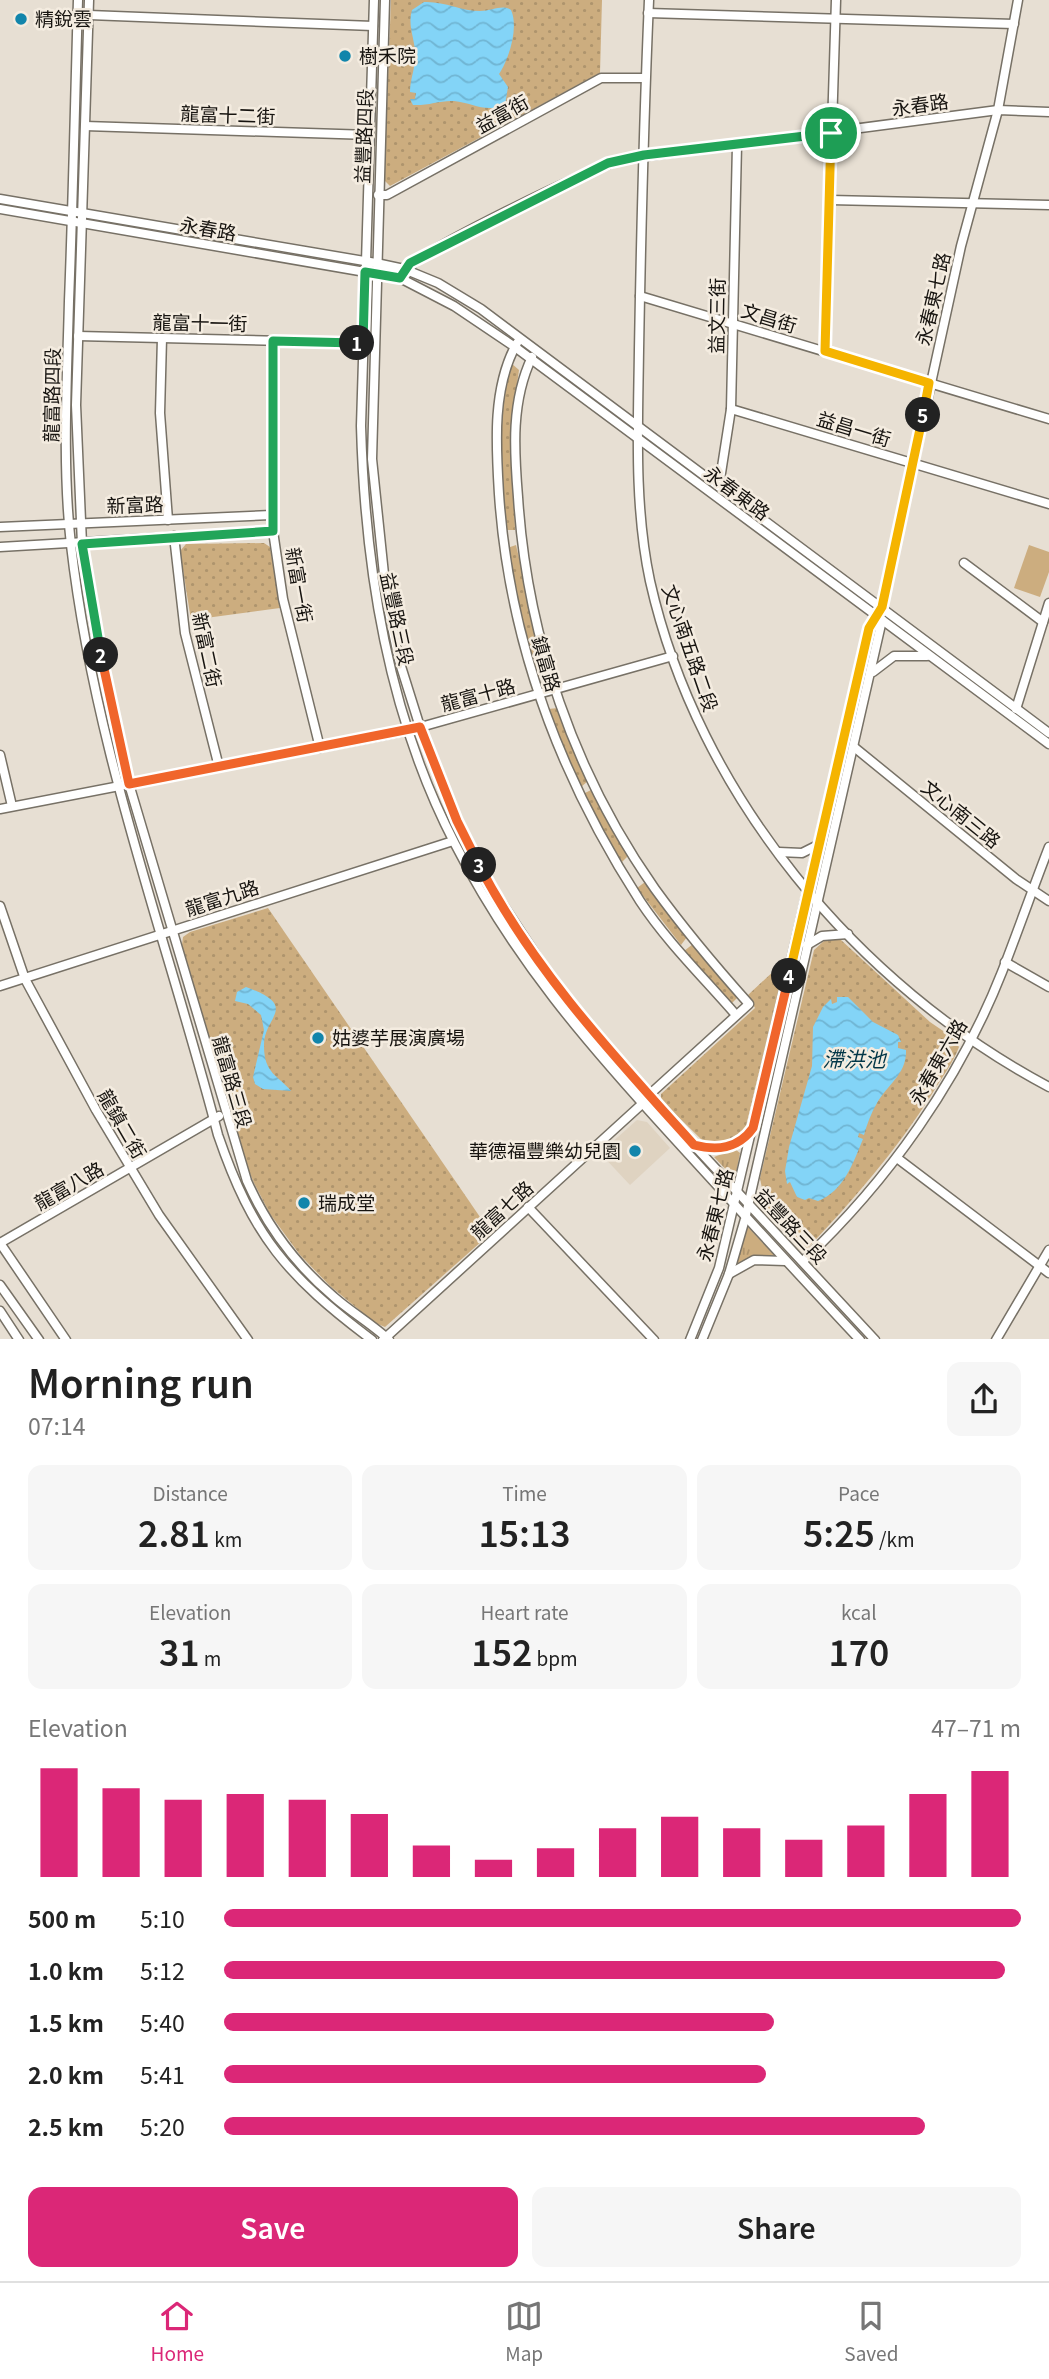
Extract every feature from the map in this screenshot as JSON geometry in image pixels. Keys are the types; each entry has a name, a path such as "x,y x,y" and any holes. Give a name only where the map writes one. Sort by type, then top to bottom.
{"street":[{"name":"龍富路四段","path":"78,0 66,405 69,524 97,699 117,787"},
{"name":"龍富路四段","path":"89,0 76,429 80,523 95,628 129,784"},
{"name":"益豐路四段","path":"374,0 370,135 371,262 375,274"},
{"name":"益豐路四段","path":"365,272 371,262 378,195 385,0"},
{"name":"文心南五路二段","path":"649,0 638,439 641,518 650,580 673,656 709,743 744,803 809,891 848,934 901,985 970,1039 1049,1087"},
{"path":"825,351 836,0"},
{"name":"永春東七路","path":"702,1339 729,1274 746,1219 871,674 879,620 929,383 971,204 998,110 1018,0"},
{"path":"648,13 1014,24"},
{"path":"89,15 373,26"},
{"name":"益富街","path":"378,195 387,195 601,78 645,78"},
{"name":"永春路","path":"82,219 404,269 453,240 597,166 644,155 998,110 1049,112"},
{"name":"龍富十二街","path":"85,126 370,135"},
{"name":"益文三街","path":"719,486 730,409 737,145"},
{"name":"永春路","path":"0,199 82,219 400,278"},
{"path":"830,200 1049,205"},
{"name":"永春路","path":"0,209 72,217"},
{"path":"400,278 404,269"},
{"name":"永春東路","path":"404,269 463,296 1049,733"},
{"name":"益豐路三段","path":"365,272 362,481 370,565 389,661 410,730 453,841 514,946 565,1017 735,1207 860,1339"},
{"name":"益豐路三段","path":"375,274 370,425 377,530 394,636 420,727 457,821 486,879 523,940 570,1007 749,1205 876,1339"},
{"name":"永春東路","path":"400,278 454,306 515,347 1049,744"},
{"name":"文昌街","path":"640,296 1049,419"},
{"name":"龍富十一街","path":"78,336 363,343"},
{"path":"162,338 160,413 168,520"},
{"name":"鎮富路","path":"520,338 506,364 499,401 497,464 508,580 538,695 577,793 625,877 679,950 736,1015 749,1004 692,938 642,868 594,783 555,690 530,595 516,461 516,402 535,349"},
{"name":"新富一街","path":"273,341 271,515 283,599 320,748"},
{"name":"益昌一街","path":"730,409 1049,504"},
{"name":"新富路","path":"0,527 271,515"},
{"name":"新富路","path":"0,547 71,545 273,531"},
{"name":"新富二街","path":"174,536 185,633 219,767"},
{"path":"503,540 522,537"},
{"path":"964,564 1043,622"},
{"path":"1016,709 1049,603"},
{"name":"永春東七路","path":"690,1339 719,1268 869,628 879,620"},
{"name":"龍富十路","path":"0,808 410,730 673,656"},
{"path":"871,674 894,656 928,656"},
{"name":"文心南三路","path":"854,747 1032,891 1049,901"},
{"path":"0,755 12,806"},
{"path":"577,793 594,783"},
{"name":"龍富路三段","path":"129,784 247,1181 278,1237 314,1279 386,1339"},
{"name":"龍富路三段","path":"117,787 214,1119 237,1186 264,1236 312,1293 372,1339"},
{"name":"龍富九路","path":"0,986 453,841"},
{"path":"779,852 802,853 820,844"},
{"name":"永春東六路","path":"803,1261 897,1158 942,1090 970,1039 1005,962 1049,847"},
{"path":"625,877 642,868"},
{"name":"龍鎮二街","path":"0,906 25,979 130,1169 159,1215 248,1339"},
{"path":"807,945 822,936 848,934"},
{"path":"679,950 692,938"},
{"path":"514,946 523,940"},
{"path":"1005,962 1049,987"},
{"path":"649,1095 736,1015"},
{"name":"龍富七路","path":"386,1339 642,1104"},
{"name":"龍富八路","path":"0,1243 225,1113"},
{"path":"694,1145 726,1148 746,1138 753,1128"},
{"path":"897,1158 1049,1273"},
{"path":"528,1207 654,1339"},
{"path":"0,1243 66,1339"},
{"path":"996,1339 1049,1250"},
{"path":"729,1274 754,1260 786,1261"},
{"path":"0,1285 39,1339"},
{"path":"0,1311 19,1339"}],"shaded area":[{"name":"華德福豐樂幼兒園","path":"637,1120 647,1122 670,1148 630,1185 600,1153"}],"green space":[{"path":"391,0 602,0 600,73 390,186 384,180"},
{"path":"511,363 519,370 512,420 515,530 506,530 500,446 503,404"},
{"path":"264,543 270,547 280,608 191,620 180,551 186,544"},
{"path":"516,545 546,673 537,677 523,630 507,548"},
{"path":"1029,545 1049,552 1049,572 1040,597 1014,588"},
{"path":"558,708 588,781 581,787 548,709"},
{"path":"593,789 629,855 621,863 583,794"},
{"path":"645,882 687,937 681,945 637,888"},
{"path":"268,908 491,1233 385,1327 375,1323 330,1286 300,1255 270,1214 243,1157 182,945 183,937 190,932"},
{"path":"825,940 841,940 930,1022 952,1037 959,1047 932,1094 889,1155 807,1249 800,1250 766,1210 760,1178 814,950"},
{"path":"693,944 738,997 732,1003 684,951"},
{"path":"777,968 784,969 746,1126 739,1136 729,1142 705,1143 661,1100 661,1094 755,1008 748,995"},
{"path":"735,1149 740,1153 736,1173 732,1176 714,1157"},
{"path":"747,1226 774,1255 752,1256 737,1264"}],"water":[{"path":"424,2 473,11 504,8 511,10 514,25 512,43 499,74 508,87 505,105 485,108 449,101 413,105 410,99 415,99 416,93 410,92 415,61 411,16 412,10"},
{"path":"246,987 272,1000 276,1007 265,1036 265,1055 269,1069 291,1091 263,1089 255,1084 253,1077 264,1030 261,1015 248,1004 235,1001 237,992"},
{"name":"滯洪池","path":"837,997 848,997 873,1022 898,1035 901,1042 898,1042 898,1048 906,1050 905,1058 900,1073 875,1107 864,1135 859,1133 858,1137 863,1139 841,1183 818,1201 809,1198 805,1200 797,1197 790,1182 787,1184 785,1171 789,1147 812,1066 813,1027 823,1007 831,999 832,1004 837,1002"}],"place":[{"name":"精銳雲","path":"21,19"},
{"name":"樹禾院","path":"345,56"},
{"name":"姑婆芋展演廣場","path":"318,1038"},
{"name":"華德福豐樂幼兒園","path":"635,1151"},
{"name":"瑞成堂","path":"304,1203"}],"route":[{"path":"831,133 825,351 929,383 882,607 869,628 753,1128 746,1138 732,1146 715,1149 694,1145 570,1007 486,879 457,821 420,727 129,784 95,628 82,544 273,531 273,341 363,343 365,272 400,278 410,263 597,166 644,155 831,133"}]}
